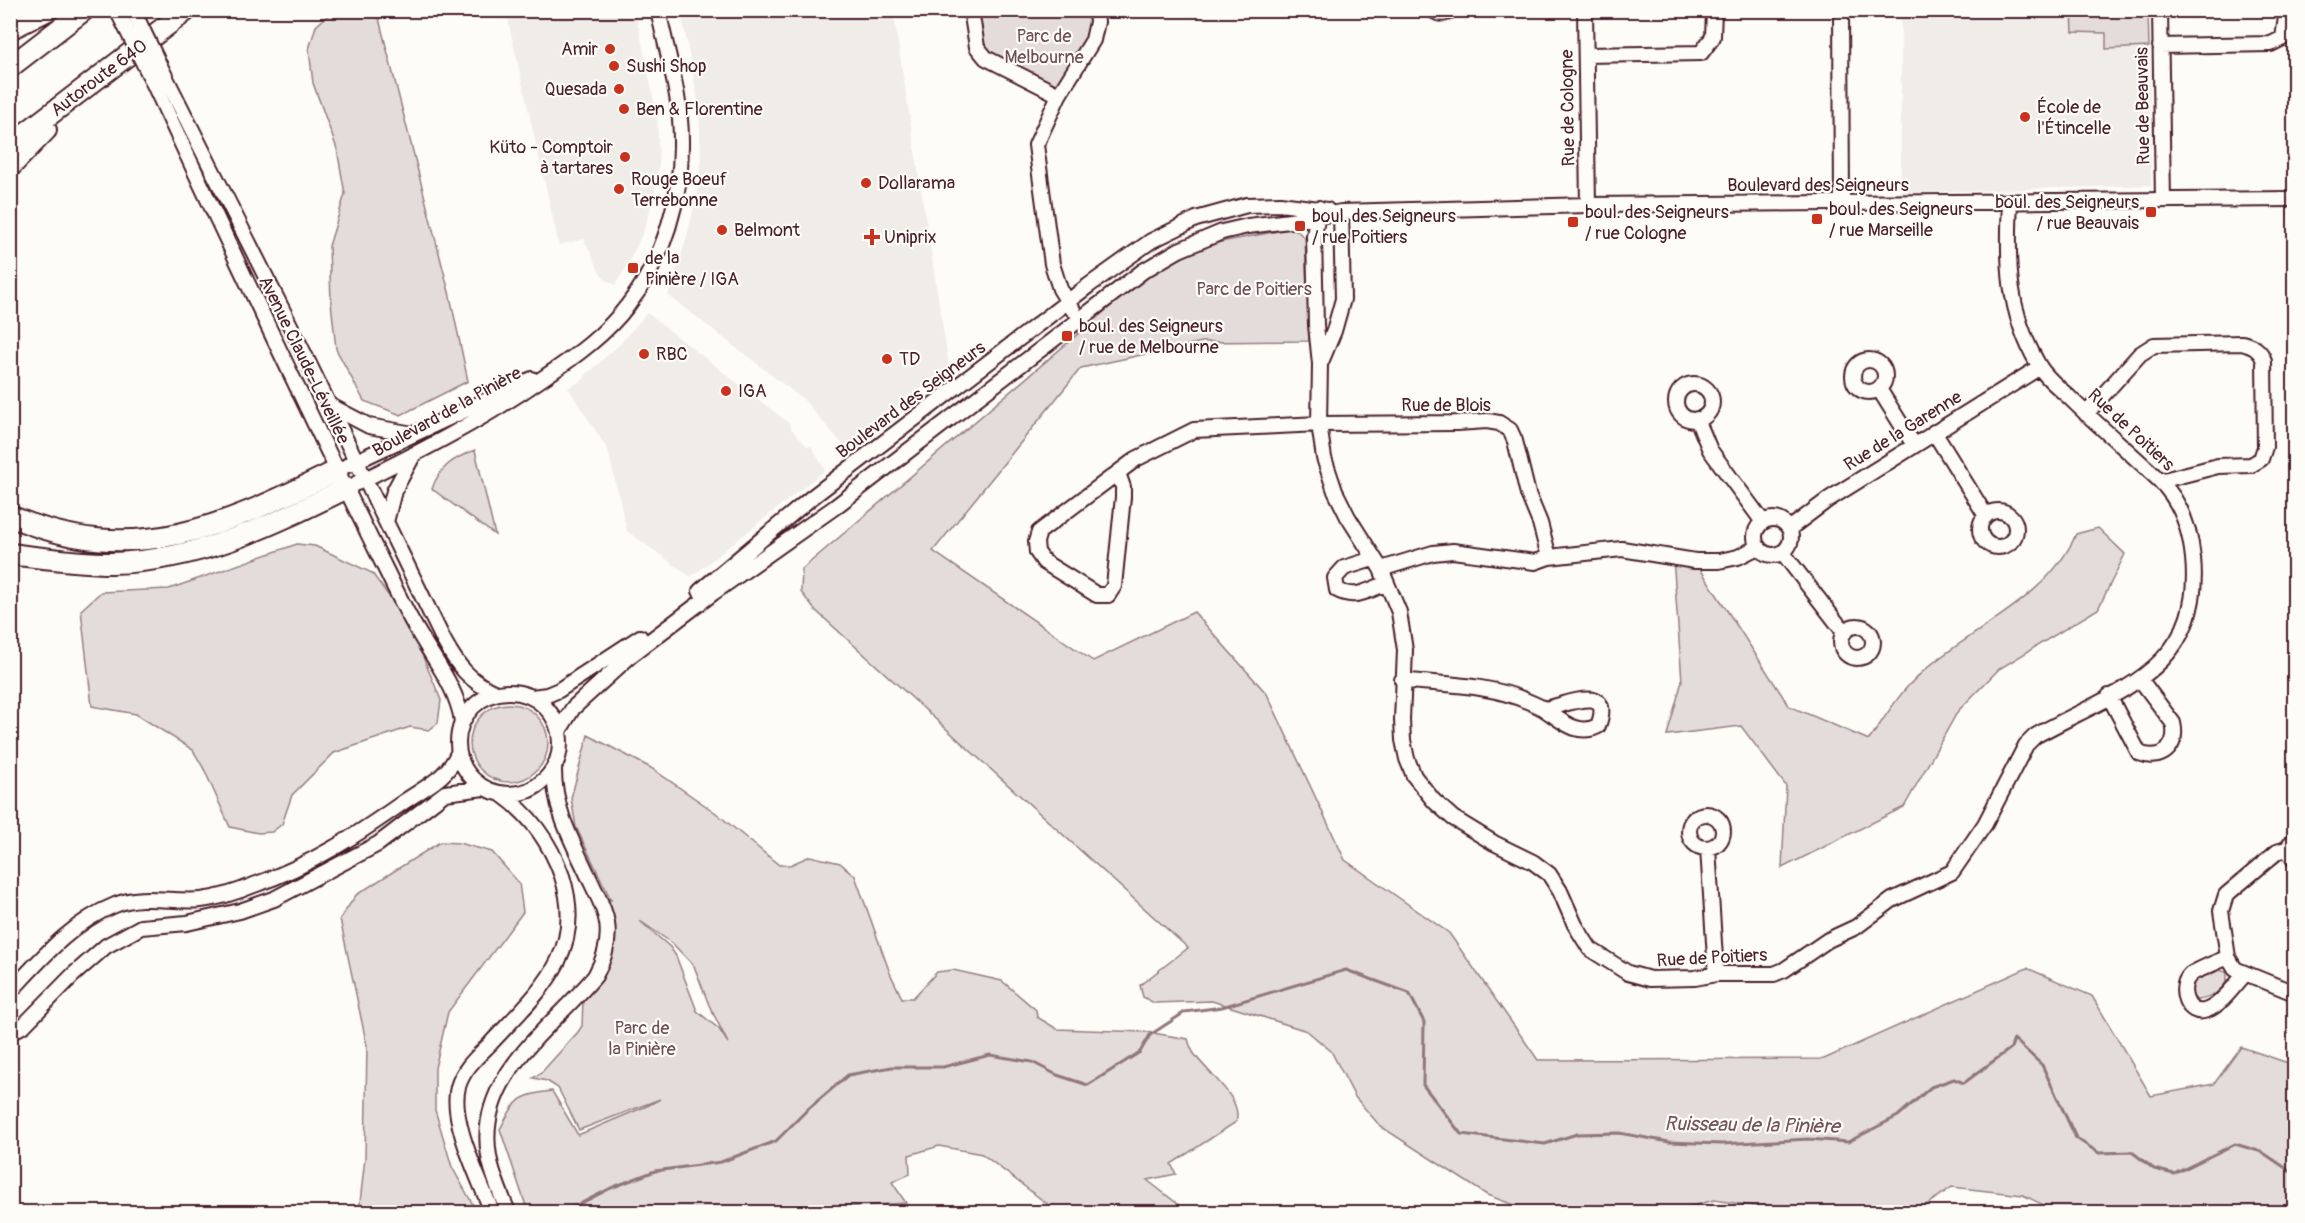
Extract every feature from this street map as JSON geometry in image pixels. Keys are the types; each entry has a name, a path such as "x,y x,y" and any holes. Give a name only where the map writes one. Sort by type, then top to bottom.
{"highway":[{"path":"10,29 48,10"},
{"path":"10,67 84,10"},
{"name":"Autoroute 640","path":"10,145 187,10"},
{"path":"10,167 86,87"},
{"path":"10,516 51,531 89,538 126,540 172,537 230,520 347,466"},
{"path":"10,554 111,563 173,556 209,548 253,533 347,488"}],"street":[{"name":"Avenue Claude-Léveillée","path":"117,10 154,70 329,405 347,466 347,488 414,626 451,685 459,704 462,721"},
{"name":"Avenue Claude-Léveillée","path":"133,10 154,70 260,312 347,466 365,479 455,661 476,684 496,693"},
{"name":"Boulevard de la Pinière","path":"347,488 504,405 564,364 603,333 630,304 661,249 672,216 680,172 680,123 658,10"},
{"path":"971,10 977,47 986,58 1059,95"},
{"path":"1080,319 1060,289 1050,256 1036,145 1059,95 1093,40 1096,10"},
{"path":"1433,10 1443,14 1451,10"},
{"name":"Rue de Cologne","path":"1585,10 1588,205"},
{"path":"1586,56 1701,53 1713,37 1714,10"},
{"path":"1840,10 1842,203"},
{"name":"Rue de Beauvais","path":"2160,10 2163,200"},
{"path":"2160,46 2271,44 2283,38 2287,10"},
{"name":"Boulevard des Seigneurs","path":"558,731 573,708 625,660 713,592 835,507 1150,267 1200,240 1248,226 1318,212 1588,205 2295,199"},
{"name":"Rue de Poitiers","path":"1318,212 1314,237 1316,325 1320,364 1319,424 1323,458 1335,491 1377,564 1399,612 1405,650 1402,680 1403,740 1414,776 1434,801 1453,818 1494,843 1533,862 1549,874 1590,949 1613,965 1638,977 1666,979 1695,978 1716,974 1774,974 1784,970 1828,940 1856,927 1874,911 1892,900 1952,872 1985,824 2026,745 2036,736 2140,679 2164,659 2175,645 2189,613 2195,582 2193,551 2187,527 2173,496 2160,481 2086,414 2040,367 2016,316 2012,298 2010,201"},
{"name":"Boulevard des Seigneurs","path":"532,697 547,695 559,690 631,644 696,595 811,498 1143,246 1196,219 1224,210 1255,204 1280,204 1318,212"},
{"name":"Rue de Poitiers","path":"1320,364 1334,332 1343,299 1341,212"},
{"path":"2086,414 2140,354 2154,345 2242,343 2250,345 2262,354 2265,447 2261,459 2251,465 2218,466 2160,481"},
{"name":"Boulevard de la Pinière","path":"347,466 564,364"},
{"name":"Rue de la Garenne","path":"1789,529 1829,500 1934,432 2040,367"},
{"path":"1879,389 1914,445"},
{"path":"329,405 369,426 413,434"},
{"path":"1696,419 1710,450 1763,522"},
{"name":"Rue de Blois","path":"1118,473 1123,487 1123,497 1114,586 1108,595 1097,595 1044,562 1037,552 1036,542 1039,532 1136,459 1194,430 1319,424 1487,421 1499,423 1510,430 1515,441 1528,494 1540,523 1549,557"},
{"path":"1934,432 1986,516"},
{"path":"386,522 398,483 414,454"},
{"path":"1774,519 1789,529 1791,540 1783,553 1766,555 1758,548 1754,536 1763,522 1774,519"},
{"path":"1387,583 1357,595 1345,595 1337,590 1335,578 1344,568 1453,551 1534,562 1549,557 1622,549 1695,561 1719,561 1738,557 1758,548"},
{"path":"1783,553 1844,632"},
{"path":"2109,696 2139,753 2155,757 2163,754 2172,744 2173,723 2140,679"},
{"path":"1402,680 1507,692 1545,709"},
{"path":"492,1212 458,1123 456,1102 458,1087 469,1065 549,978 563,951 569,920 567,896 552,852 529,818 501,794 484,788 468,774 458,753 457,742 462,721 474,705 496,693 518,692 543,704 551,714 558,731 559,750 554,767 554,790 559,810 602,905 607,923 607,939 604,955 595,976 518,1060 503,1078 496,1092 489,1119 488,1146 491,1165 508,1212"},
{"path":"10,992 48,952 87,918 117,904 145,898 201,900 230,894 276,878 354,837 446,773 458,753"},
{"path":"501,794 519,793 531,789 542,782 554,767"},
{"path":"10,1033 24,1025 73,975 106,946 141,927 186,923 240,911 274,899 378,844 445,793 484,788"},
{"path":"1708,848 1716,974"},
{"path":"2293,850 2277,852 2226,895 2221,910 2228,957 2235,969 2295,993"},
{"path":"2228,957 2190,975 2185,981 2184,999 2189,1005 2196,1010 2207,1010 2216,1004 2245,974"}],"shaded area":[{"path":"506,11 635,11 657,115 659,164 654,196 644,230 615,285 605,279 599,271 584,239 559,245"},
{"path":"681,11 893,11 949,367 844,446 804,400 668,295 687,237 699,186 701,158 699,107"},
{"name":"École de l'Étincelle","path":"1901,11 2072,11 2073,32 2106,33 2106,49 2149,47 2151,185 1901,193"},
{"path":"647,313 790,424 791,429 808,447 811,446 825,470 691,577 627,531 608,450 568,388 583,380 621,343"}],"green space":[{"path":"334,10 377,11 450,296 468,381 401,415 364,401 336,349 331,302 329,246 345,194 337,149 313,83 309,49 316,26"},
{"name":"Parc de Melbourne","path":"971,11 1096,11 1097,22 1059,95 986,58"},
{"path":"2072,11 2148,11 2149,47 2106,49 2106,33 2073,32"},
{"name":"Parc de Poitiers","path":"1294,228 1305,238 1309,341 1202,342 1081,368 933,551 1093,661 1194,612 1267,694 1345,860 1449,933 1538,1060 1824,1059 2027,968 2092,996 2151,1096 2214,1084 2241,1047 2294,1065 2294,1212 2058,1212 2023,1195 1952,1187 1916,1212 1793,1212 1714,1200 1671,1212 1533,1212 1487,1195 1380,1126 1355,1097 1331,1051 1307,1031 1212,1001 1154,1003 1143,997 1140,985 1188,948 814,609 801,592 802,569 1153,270 1201,248 1221,242"},
{"path":"475,450 495,535 432,489 448,464"},
{"path":"2098,528 2125,554 2098,609 1999,669 1958,711 1904,807 1782,868 1786,786 1741,726 1667,735 1682,681 1673,557 1695,561 1789,706 1869,740 1909,685 1952,649 2023,599 2062,559 2076,534"},
{"path":"297,544 315,546 372,573 399,610 423,657 441,700 438,723 429,730 410,727 334,753 292,795 282,824 272,832 258,833 230,827 193,750 136,714 92,706 81,610 101,592 169,589"},
{"path":"501,704 517,704 531,710 542,721 548,735 548,751 542,765 531,776 517,782 501,782 487,776 476,765 470,751 470,735 476,721 487,710"},
{"name":"Parc de la Pinière","path":"588,735 651,768 716,813 779,865 790,865 810,856 840,863 855,876 890,973 902,998 913,998 937,972 953,970 1002,981 1036,1010 1037,1017 1057,1029 1147,1032 1188,1039 1198,1059 1229,1094 1237,1113 1236,1122 1171,1164 1176,1174 1147,1180 1188,1212 1058,1212 982,1154 939,1146 909,1155 910,1174 892,1182 906,1203 764,1212 528,1212 500,1129 514,1105 524,1097 552,1091 578,1135 660,1099 579,1130 558,1088 547,1081 533,1078 540,1074 582,1026 583,999 600,979 605,898 611,900 576,827 571,798","holes":["640,921 672,943 694,966 709,1005 728,1043 719,1029 697,1011 676,956 670,947"]},
{"path":"440,842 459,843 492,852 519,883 523,912 448,1012 435,1068 435,1110 452,1167 477,1212 359,1212 365,1158 367,1046 340,919 356,895"},
{"path":"2219,970 2226,972 2226,982 2223,987 2213,995 2202,999 2197,1000 2192,996 2190,988 2195,978 2210,975"}],"waterway":[{"name":"Ruisseau de la Pinière","path":"564,1212 611,1188 655,1171 721,1162 776,1141 807,1110 848,1075 892,1067 943,1067 990,1055 1032,1062 1057,1075 1088,1085 1140,1052 1150,1035 1185,1012 1222,1007 1346,970 1409,993 1424,1022 1423,1085 1461,1134 1545,1144 1577,1134 1619,1133 1669,1142 1722,1144 1808,1139 1848,1142 1898,1116 1931,1087 1954,1079 1964,1083 2011,1048 2014,1039 2042,1065 2076,1138 2099,1153 2132,1152 2154,1169 2174,1174 2235,1144 2262,1152 2290,1171 2294,1171"}],"place":[{"name":"Amir","path":"610,49"},
{"name":"Sushi Shop","path":"614,66"},
{"name":"Quesada","path":"619,89"},
{"name":"Ben & Florentine","path":"624,109"},
{"name":"École de l'Étincelle","path":"2025,117"},
{"name":"Küto - Comptoir à tartares","path":"625,157"},
{"name":"Dollarama","path":"866,183"},
{"name":"Rouge Boeuf Terrebonne","path":"619,189"},
{"name":"boul. des Seigneurs / rue Beauvais","path":"2151,212"},
{"name":"boul. des Seigneurs / rue Marseille","path":"1817,219"},
{"name":"boul. des Seigneurs / rue Cologne","path":"1573,222"},
{"name":"boul. des Seigneurs / rue Poitiers","path":"1300,226"},
{"name":"Belmont","path":"722,230"},
{"name":"Uniprix","path":"872,237"},
{"name":"de la Pinière / IGA","path":"633,268"},
{"name":"boul. des Seigneurs / rue de Melbourne","path":"1067,336"},
{"name":"RBC","path":"644,354"},
{"name":"TD","path":"887,359"},
{"name":"IGA","path":"726,391"}]}
